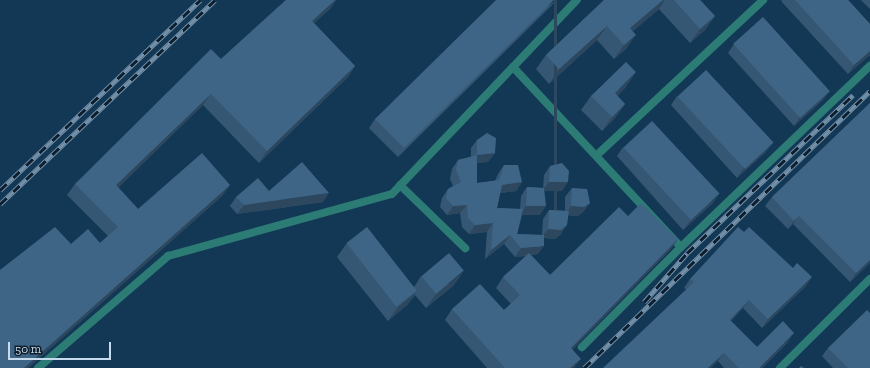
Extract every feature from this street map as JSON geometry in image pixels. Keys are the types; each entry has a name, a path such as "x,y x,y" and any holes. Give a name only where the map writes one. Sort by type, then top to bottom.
{"street":[{"path":"38,368 168,256 392,194 577,0"},
{"path":"597,155 763,0"},
{"path":"582,347 680,247 870,66"},
{"path":"513,67 597,155 680,247"},
{"path":"400,185 465,248"},
{"path":"780,368 870,279"}],"building":[{"path":"286,0 335,0 312,21 355,66 267,151 211,94 116,185 138,209 202,153 230,185 24,368 0,368 0,270 55,227 71,244 88,229 100,243 118,227 75,184 211,49 221,59"},
{"path":"496,0 554,0 404,148 375,119"},
{"path":"604,0 663,0 630,28 636,35 624,45 607,26 559,69 546,55"},
{"path":"674,0 700,0 715,16 700,29"},
{"path":"795,0 848,0 870,24 870,51 854,65"},
{"path":"763,17 830,91 800,118 733,44"},
{"path":"626,62 636,72 615,93 625,104 612,117 591,96"},
{"path":"706,70 774,142 745,169 677,97"},
{"path":"870,103 870,260 856,273 799,216 794,221 772,197"},
{"path":"652,121 720,193 691,220 623,148"},
{"path":"487,133 496,138 495,153 477,155 477,140"},
{"path":"477,155 477,183 499,180 504,165 518,165 522,182 502,185 497,208 523,209 517,234 544,235 544,246 521,248 510,235 491,250 493,223 475,225 468,218 467,205 453,206 446,198 448,189 461,182 456,170 458,160"},
{"path":"302,162 329,193 244,205 236,197 258,178 269,191"},
{"path":"562,163 569,171 568,182 549,182 550,166"},
{"path":"527,187 544,188 546,206 526,206"},
{"path":"572,188 587,189 590,203 584,207 571,206"},
{"path":"641,203 678,239 571,348 581,359 570,368 505,368 452,309 480,284 504,310 520,295 503,277 529,253 550,275 619,207 628,216"},
{"path":"549,210 569,211 567,225 561,230 548,229"},
{"path":"367,227 417,291 396,307 347,243"},
{"path":"738,227 744,232 749,227 793,268 797,263 812,277 768,319 749,300 730,320 757,347 783,321 794,333 759,368 739,368 724,353 708,368 603,368 694,282 690,279"},
{"path":"449,253 464,271 436,294 421,276"},
{"path":"867,310 870,313 870,368 848,368 828,348"}],"railway":[{"path":"0,190 200,0"},
{"path":"0,204 215,0"},
{"path":"584,368 870,91"},
{"path":"644,302 687,253 853,95"}]}
